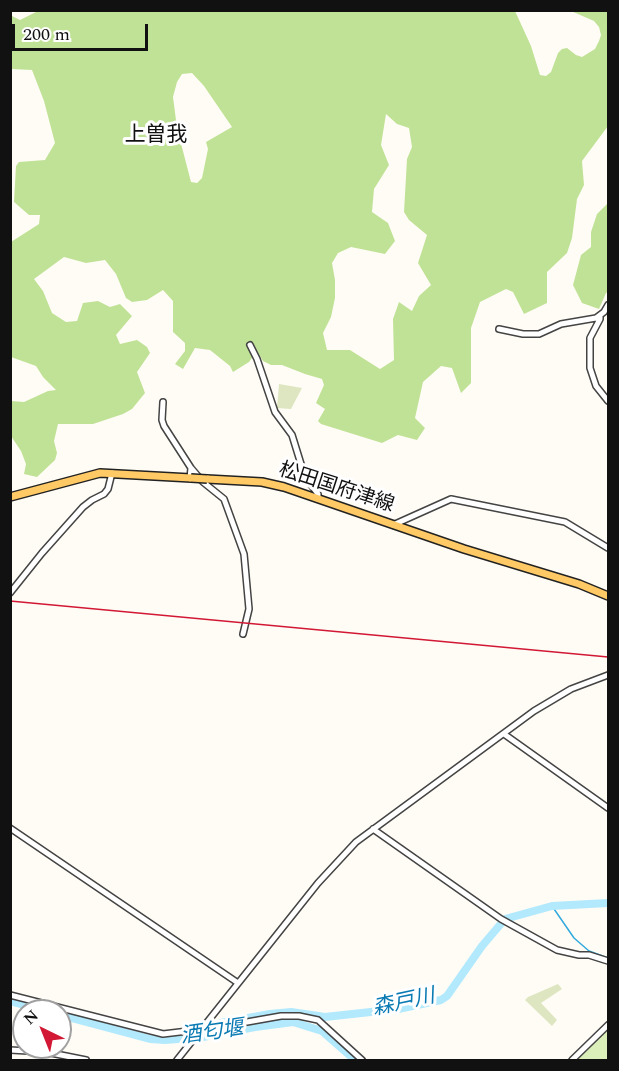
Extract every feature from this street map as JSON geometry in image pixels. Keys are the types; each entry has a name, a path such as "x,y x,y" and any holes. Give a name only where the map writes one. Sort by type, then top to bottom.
{"main road":[{"name":"松田国府津線","path":"10,497 84,476 112,473 262,482 284,487 609,596"}],"street":[{"path":"609,305 600,316 589,342 591,374 600,392 609,401"},
{"path":"499,329 532,335 561,324 600,316"},
{"path":"250,345 275,412 292,435 305,477 318,494 318,500"},
{"path":"163,402 164,426 191,468 203,482 216,490 224,499 244,554 249,609 243,634"},
{"path":"191,468 191,478"},
{"path":"10,593 83,507 104,494 108,489 112,473"},
{"path":"216,490 220,479"},
{"path":"393,525 452,499 559,520 609,548"},
{"path":"177,1060 341,856 356,842 534,711 571,689 609,675"},
{"path":"504,734 609,807"},
{"path":"10,828 238,983"},
{"path":"373,829 504,920 557,950 609,961"},
{"path":"10,995 163,1034 281,1016 299,1016 318,1020 362,1060"},
{"path":"572,1060 609,1025"},
{"path":"10,1050 46,1052 86,1060"}],"green space":[{"path":"40,10 515,11 531,46 540,75 546,76 551,72 558,53 562,49 567,48 582,57 595,49 599,41 601,35 599,27 594,21 571,11 608,11 608,126 582,161 584,185 577,199 572,238 567,253 547,272 547,303 524,314 513,292 506,289 480,302 471,328 471,383 461,393 452,368 441,366 423,382 415,418 425,428 417,440 398,435 382,443 321,424 318,421 325,409 316,403 324,385 322,379 282,365 271,365 263,361 257,351 249,362 233,372 230,366 210,350 195,348 183,369 175,364 185,351 185,343 173,332 173,301 163,290 147,300 132,302 126,298 116,274 105,260 86,263 64,257 34,279 43,291 52,313 66,322 77,321 83,303 98,301 110,307 120,304 132,316 116,335 120,344 137,340 147,347 150,353 137,372 145,393 132,409 123,414 93,424 58,424 54,441 57,453 55,460 37,477 24,474 26,464 11,436 11,401 24,402 48,391 56,390 36,366 11,357 11,242 39,224 40,215 29,215 14,202 16,166 19,162 45,160 55,143 44,101 32,70 11,69 10,15 20,20","holes":["192,73 204,86 232,127 206,142 208,149 202,178 197,183 191,182 177,128 173,97 182,74","386,114 397,124 409,128 412,147 407,159 404,212 409,220 427,235 418,263 431,285 419,296 412,311 399,302 393,319 394,360 380,369 350,350 327,350 323,333 331,317 335,298 332,263 338,253 351,247 385,254 395,241 388,223 372,212 374,189 389,165 381,145"]},
{"path":"608,203 608,292 599,309 582,303 573,285 581,255 591,247 591,232 597,214"},
{"path":"279,384 302,388 291,409 277,408"},
{"path":"558,984 562,989 541,1003 557,1020 552,1026 525,1000"},
{"path":"608,1029 608,1060 577,1060"}],"waterway":[{"name":"森戸川","path":"203,1037 221,1023 270,1014 291,1012 325,1017 398,1009 441,1000 447,996 482,946 505,919 552,906 608,903"},
{"path":"552,906 574,938 589,951 608,958"},
{"name":"酒匂堰","path":"72,1018 150,1039 165,1040 203,1037 293,1022 322,1031 355,1060"}],"railway":[{"path":"10,601 608,657"}],"district":[{"name":"上曽我","path":"156,137"}]}
